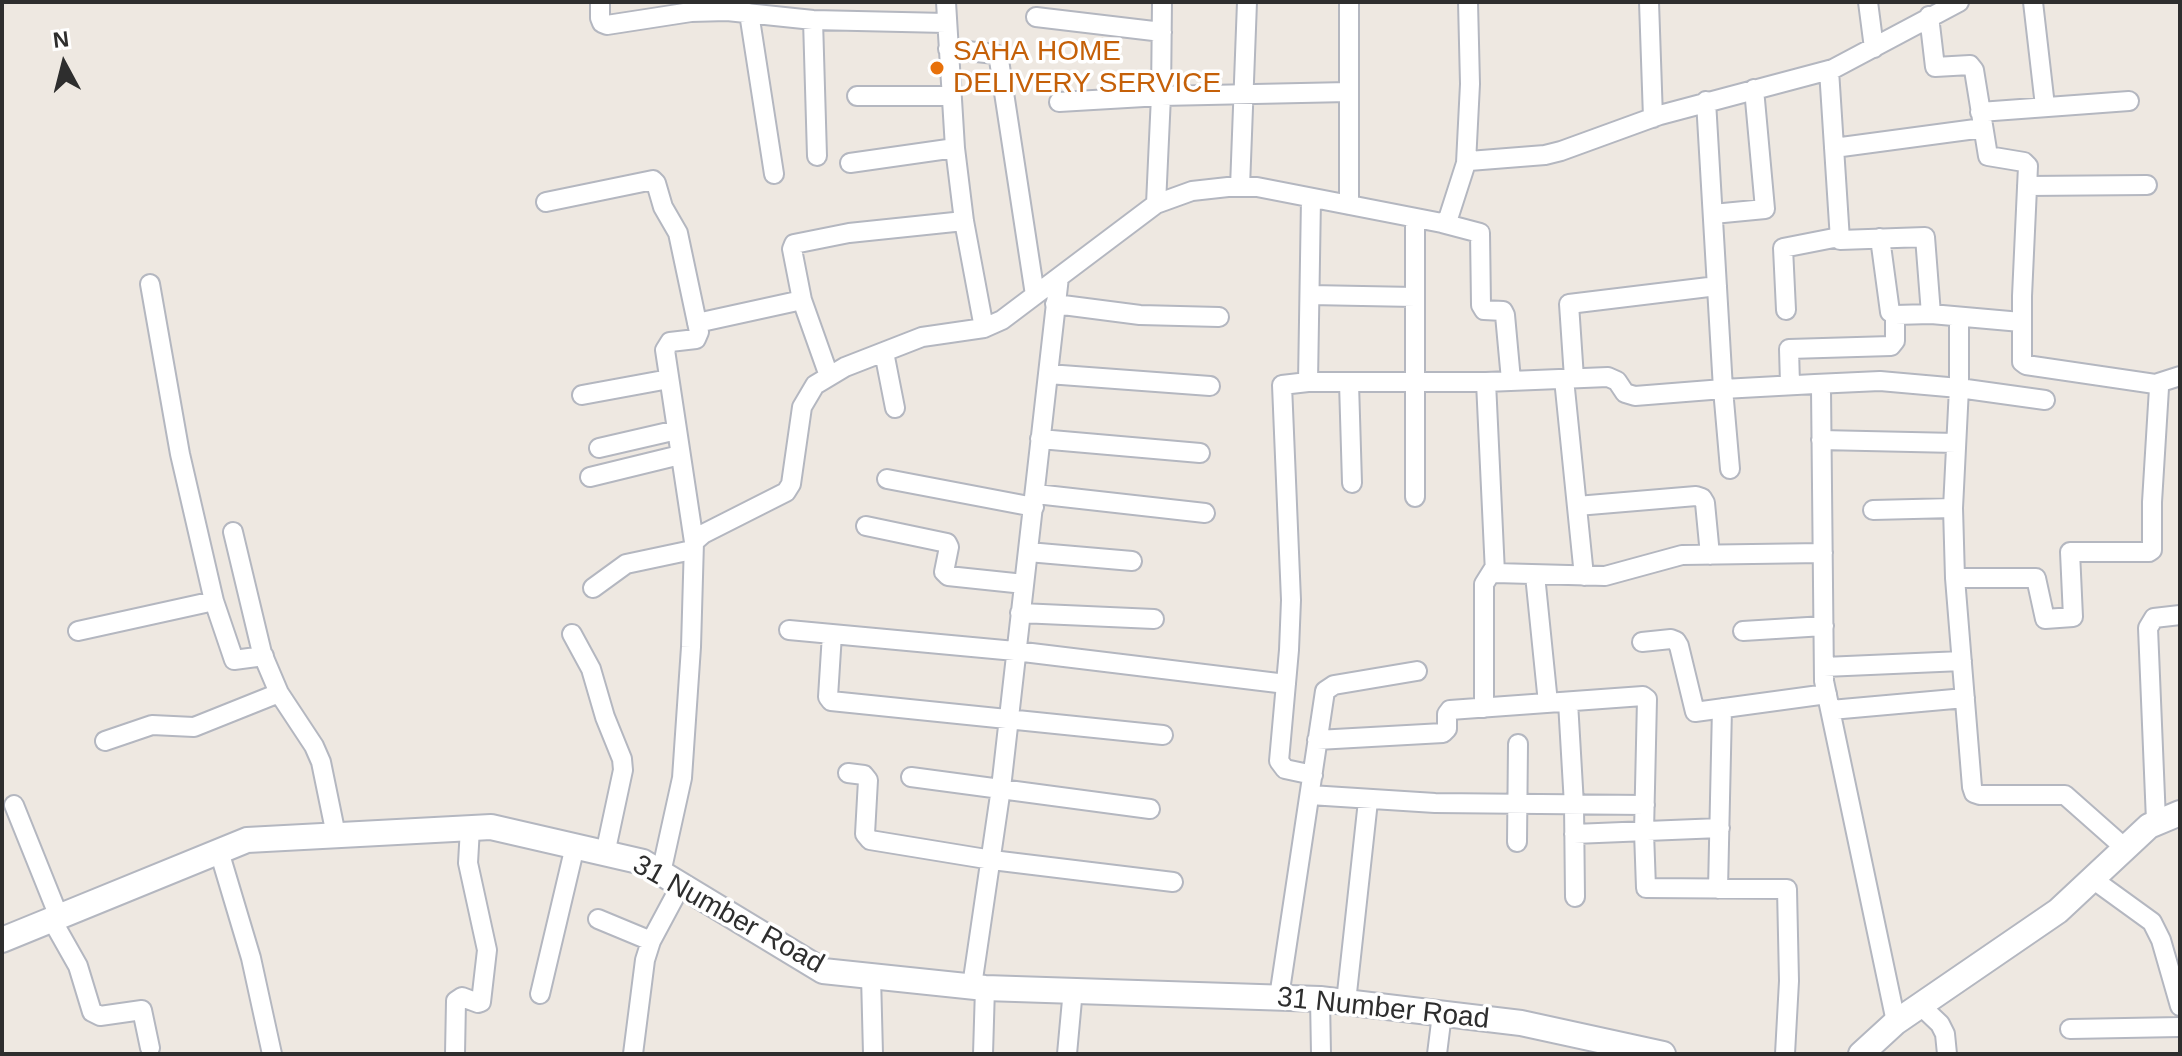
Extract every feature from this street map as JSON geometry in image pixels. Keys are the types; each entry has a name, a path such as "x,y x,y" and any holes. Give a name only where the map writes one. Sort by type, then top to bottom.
{"main road":[{"path":"1861,1054 1896,1022 2058,911 2156,821 2180,813"},
{"name":"31 Number Road","path":"2,940 247,840 491,827 643,862 823,971 978,987 1320,999 1552,1028 1663,1054"}],"street":[{"path":"600,2 600,18 607,25 723,7 813,20 847,12 946,23"},
{"path":"946,2 955,148 964,221 984,328"},
{"path":"1156,204 1162,2"},
{"path":"1240,187 1247,2"},
{"path":"1349,2 1349,205"},
{"path":"1442,223 1448,219 1466,163 1470,84 1468,2"},
{"path":"1649,2 1653,118"},
{"path":"1868,2 1874,48"},
{"path":"1466,163 1474,159 1545,155 1706,101 1829,70 1848,63 1955,2"},
{"path":"2033,2 2045,106"},
{"path":"749,13 774,174"},
{"path":"1929,16 1935,67 1972,66 1988,156 2027,163 2021,358 2026,365 2155,384 2180,376"},
{"path":"1036,17 1162,32"},
{"path":"813,20 817,156"},
{"path":"948,49 995,54 999,60 1035,295"},
{"path":"1829,70 1839,237"},
{"path":"1713,214 1765,209 1754,89"},
{"path":"1059,102 1245,93 1348,92"},
{"path":"857,96 951,96"},
{"path":"1706,101 1730,469"},
{"path":"1834,148 2045,106 2129,101"},
{"path":"850,163 955,148"},
{"path":"546,202 655,181 661,203 682,245 699,332 696,339 666,345 693,546 691,647 671,879 645,960 633,1054"},
{"path":"2027,186 2147,185"},
{"path":"593,588 626,564 693,546 703,534 786,492 791,484 802,407 815,385 845,367 922,337 984,328 1002,320 1156,204 1192,191 1257,187 1480,233 1481,305 1484,310 1503,311 1505,315 1511,380"},
{"path":"1308,382 1311,198"},
{"path":"1415,218 1415,497"},
{"path":"829,376 802,300 792,249 794,244 849,233 964,221"},
{"path":"1786,310 1783,248 1839,237 1844,240 1922,236 1927,240 1931,314"},
{"path":"1790,384 1789,349 1891,346 1895,341 1895,315 1888,308 1880,238"},
{"path":"983,1054 978,987 1059,277"},
{"path":"150,284 180,454 214,601 232,658 237,661 264,656"},
{"path":"1584,576 1569,378 1569,304 1717,286"},
{"path":"1310,295 1415,297"},
{"path":"697,323 802,300"},
{"path":"1055,304 1140,315 1219,317"},
{"path":"1895,315 1931,314 2021,322"},
{"path":"1959,318 1953,508 1955,578 1974,793 2065,795 2126,849"},
{"path":"884,352 895,408"},
{"path":"1048,374 1210,386"},
{"path":"1313,775 1285,769 1279,761 1291,600 1281,387 1308,382 1613,378 1625,393 1635,396 1790,384 1880,381 2045,400"},
{"path":"582,395 669,379"},
{"path":"1486,382 1494,568 1499,575 1614,575 1682,555 1823,553"},
{"path":"1349,383 1352,483"},
{"path":"1815,384 1821,389 1824,667 1896,1022"},
{"path":"1955,578 2036,578 2045,619 2073,617 2070,552 2152,550 2159,388 2155,384"},
{"path":"599,448 677,430"},
{"path":"1040,439 1200,453"},
{"path":"1821,440 1956,443"},
{"path":"590,477 680,455"},
{"path":"887,479 1035,500 1205,513"},
{"path":"1577,506 1702,498 1710,555"},
{"path":"1873,510 1953,508"},
{"path":"866,526 947,543 949,547 944,572 948,576 1024,584"},
{"path":"233,532 264,656 279,693 321,762 336,835"},
{"path":"1028,552 1132,561"},
{"path":"1484,708 1484,584 1494,568"},
{"path":"1535,575 1548,703"},
{"path":"78,631 214,601"},
{"path":"1020,613 1154,619"},
{"path":"2156,821 2148,628 2154,618 2180,615"},
{"path":"1743,631 1824,626"},
{"path":"789,630 1015,651 1286,684"},
{"path":"572,634 591,669 622,759 623,770 605,854"},
{"path":"832,634 828,700 1163,735"},
{"path":"1642,642 1676,641 1692,708 1699,712 1829,702 1965,698"},
{"path":"1824,667 1962,661"},
{"path":"1279,997 1325,691 1328,686 1417,671"},
{"path":"105,741 152,725 194,727 279,693"},
{"path":"1317,740 1443,733 1447,729 1448,711 1643,696 1647,699 1646,888 1784,888 1789,892 1785,1054"},
{"path":"1568,702 1575,897"},
{"path":"1718,889 1722,708"},
{"path":"1517,842 1518,744"},
{"path":"848,773 864,775 868,780 866,838 992,860 1173,882"},
{"path":"911,777 1150,809"},
{"path":"1310,795 1368,801 1645,805"},
{"path":"1346,1002 1368,801"},
{"path":"14,805 56,918 78,966 92,1012 100,1016 142,1010 150,1048"},
{"path":"455,1054 456,1001 462,997 481,1002 487,950 468,863 470,828"},
{"path":"1574,834 1720,828"},
{"path":"540,994 575,846"},
{"path":"219,851 251,958 272,1054"},
{"path":"2094,880 2152,922 2161,940 2180,1006"},
{"path":"598,919 651,941"},
{"path":"871,976 873,1054"},
{"path":"1067,1054 1073,989"},
{"path":"1320,999 1321,1054"},
{"path":"1920,1005 1940,1024 1945,1034 1947,1054"},
{"path":"1437,1054 1442,1014"},
{"path":"2070,1029 2180,1027"}],"place":[{"name":"SAHA HOME DELIVERY SERVICE","path":"937,68"}]}
